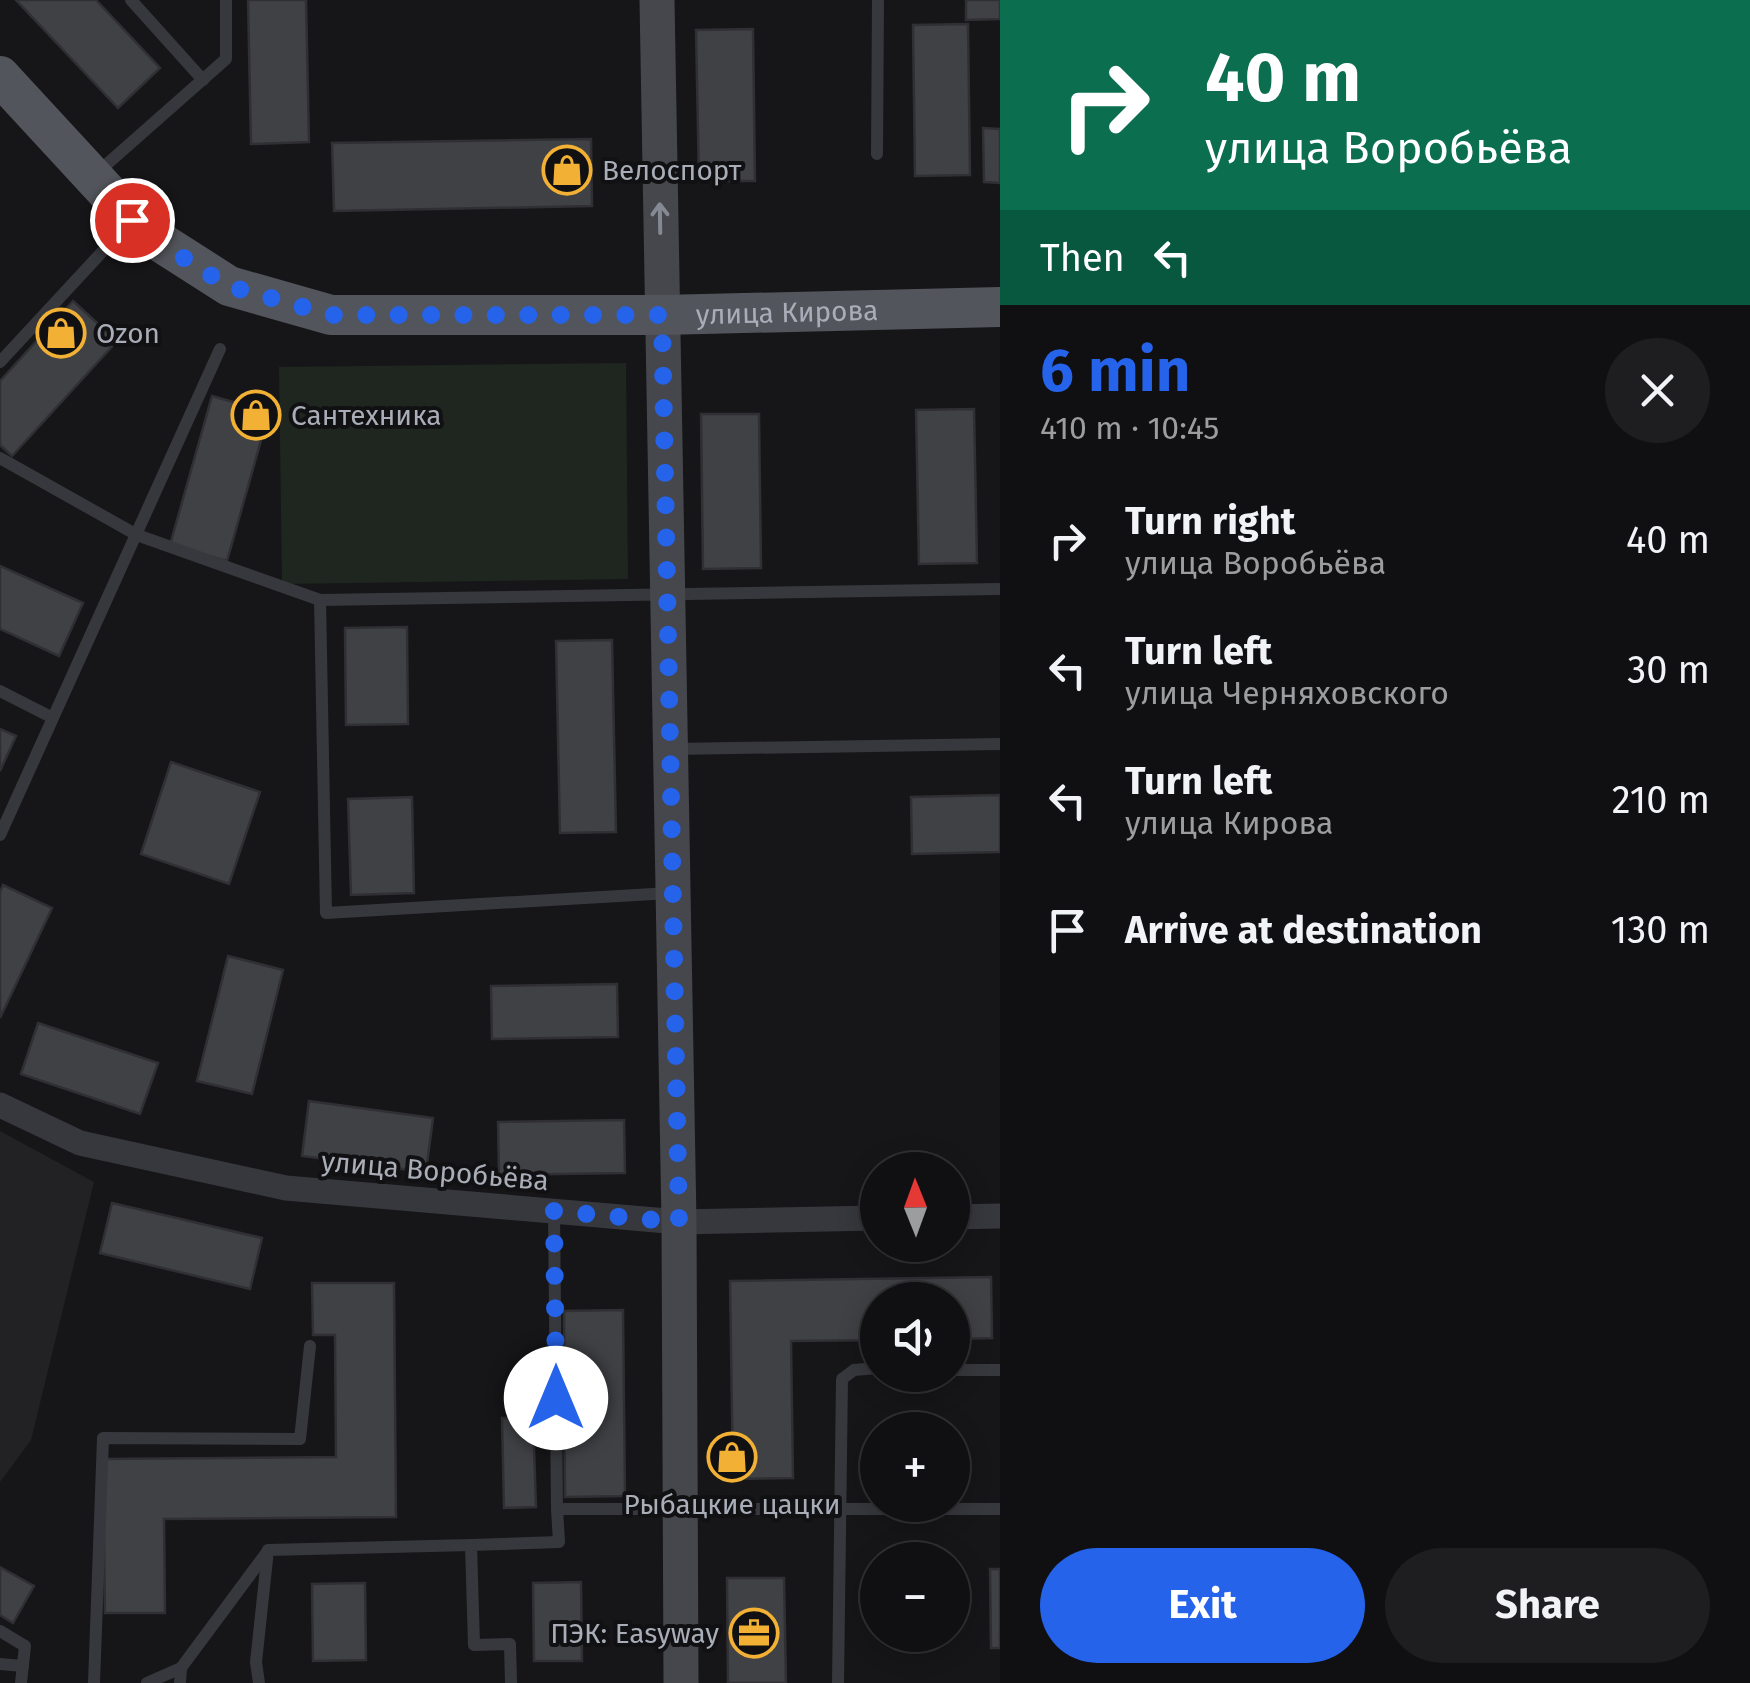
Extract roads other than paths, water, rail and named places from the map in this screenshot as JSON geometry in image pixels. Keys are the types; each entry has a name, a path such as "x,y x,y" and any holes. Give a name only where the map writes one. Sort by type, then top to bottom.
{"main road":[{"name":"улица Кирова","path":"2,83 143,232 228,286 332,315 662,315 1000,307"}],"street":[{"path":"657,0 679,1222 681,1683"},
{"name":"улица Воробьёва","path":"0,1105 80,1143 286,1188 679,1222 860,1218"},
{"path":"970,1217 1000,1216"}],"lane":[{"path":"131,0 202,80"},
{"path":"93,177 226,59 226,0"},
{"path":"877,154 878,0"},
{"path":"0,362 132,220"},
{"path":"0,835 220,349"},
{"path":"0,458 137,535 320,600 998,588"},
{"path":"320,600 326,913 673,893"},
{"path":"0,691 52,717"},
{"path":"670,750 1000,744"},
{"path":"268,1550 559,1542 554,1211"},
{"path":"94,1683 103,1438 300,1438 310,1346"},
{"path":"838,1683 842,1379 860,1370"},
{"path":"970,1370 1000,1370"},
{"path":"557,1510 1000,1509"},
{"path":"471,1545 474,1645 510,1644 510,1683"},
{"path":"147,1683 180,1676 268,1550"},
{"path":"258,1683 256,1662 268,1550"},
{"path":"0,1631 25,1646 21,1683"},
{"path":"0,1664 23,1666"}],"place":[{"name":"Велоспорт","path":"567,170"},
{"name":"Ozon","path":"61,333"},
{"name":"Сантехника","path":"256,415"},
{"name":"Рыбацкие цацки","path":"732,1457"},
{"name":"ПЭК: Easyway","path":"754,1633"}]}
